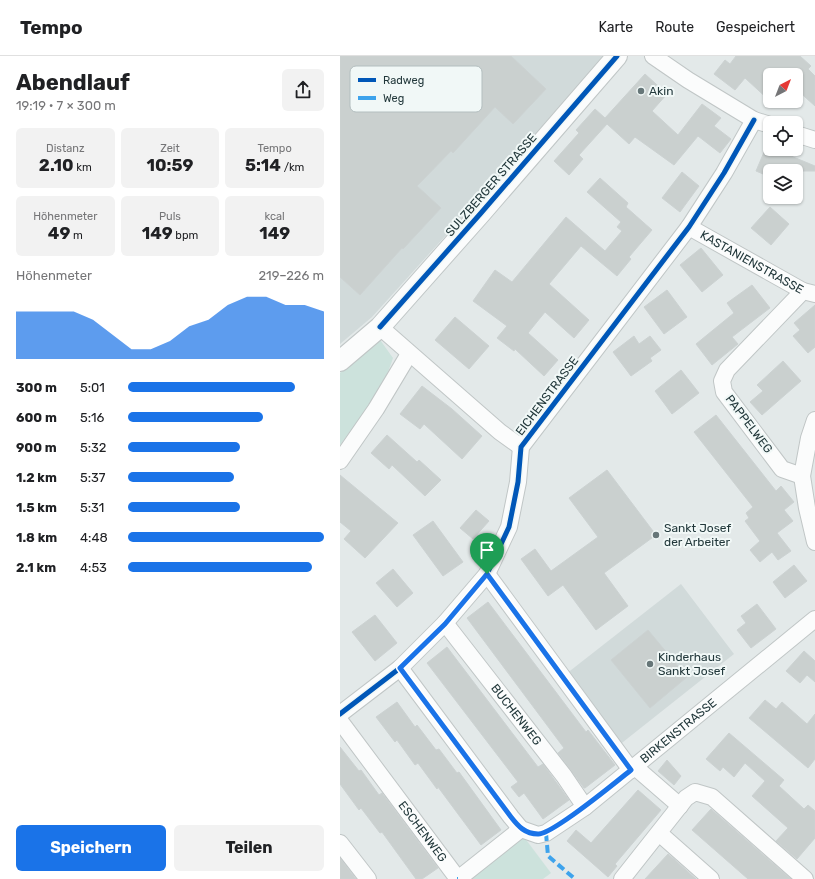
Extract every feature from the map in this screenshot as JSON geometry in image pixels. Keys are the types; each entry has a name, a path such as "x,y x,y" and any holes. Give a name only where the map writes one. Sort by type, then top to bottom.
{"street":[{"name":"SULZBERGER STRASSE","path":"340,361 380,327 482,213 617,56"},
{"path":"653,56 688,80 754,120 763,123"},
{"name":"EICHENSTRASSE","path":"340,714 400,668 445,624 487,574 509,527 518,482 521,447 689,227 724,173 754,120"},
{"path":"803,136 815,140"},
{"name":"KASTANIENSTRASSE","path":"689,227 809,292"},
{"name":"PAPPELWEG","path":"802,476 782,469 724,392 722,381 727,370 809,292"},
{"name":"EICHENSTRASSE","path":"380,327 409,354 500,432 521,447"},
{"path":"340,461 376,408 409,354"},
{"path":"815,420 809,438 802,476 807,508 815,542"},
{"path":"487,574 633,768 680,806"},
{"name":"BIRKENSTRASSE","path":"521,829 538,834 546,833 585,807 815,619"},
{"name":"BUCHENWEG","path":"445,624 564,776 585,807"},
{"path":"400,668 521,829"},
{"name":"ESCHENWEG","path":"340,721 458,879 521,829"},
{"path":"622,879 686,798 695,792 712,797 805,879"},
{"path":"659,834 711,879"},
{"path":"340,843 368,879"},
{"path":"811,879 815,876"}],"shaded area":[{"path":"340,56 608,56 372,317 340,344"},
{"name":"Kinderhaus Sankt Josef","path":"681,584 734,654 618,746 566,674"}],"green space":[{"path":"378,337 393,358 389,370 377,393 340,445 340,373"},
{"path":"524,837 551,873 543,879 467,879"}],"building":[{"path":"340,56 511,56 546,89 513,124 495,107 453,153 451,151 417,186 441,208 403,249 402,248 360,295 340,277"},
{"path":"736,56 800,56 811,66 808,69 815,76 815,106 803,95 803,68 763,68 763,95 745,78 735,90 714,74 725,60 730,64"},
{"path":"645,74 667,94 652,111 678,135 702,104 721,118 714,126 731,139 720,153 698,136 674,165 635,137 629,144 607,124 579,155 583,159 569,175 554,161 579,133 576,130 595,109 605,118"},
{"path":"763,154 763,156 791,156 815,166 815,171 803,171 803,164 763,164 763,174 756,171"},
{"path":"682,172 699,186 680,212 662,198"},
{"path":"600,178 628,203 626,207 652,230 629,257 631,259 617,276 581,246 549,284 589,320 574,338 545,312 528,333 558,360 544,376 515,349 514,351 497,338 507,326 473,301 495,270 512,282 566,217 605,251 622,231 617,227 621,222 587,192"},
{"path":"770,207 789,224 771,245 751,228"},
{"path":"701,248 723,275 702,292 680,265"},
{"path":"752,285 770,308 732,337 738,344 712,365 696,344 734,313 727,303"},
{"path":"667,290 687,317 664,334 644,307"},
{"path":"815,305 815,347 808,353 793,336 800,330 794,323"},
{"path":"455,317 489,346 469,369 435,340"},
{"path":"634,336 639,344 650,336 661,350 650,358 652,361 631,376 613,352"},
{"path":"783,361 801,381 762,415 750,402 763,391 757,385"},
{"path":"681,370 699,393 672,414 655,391"},
{"path":"422,386 452,409 482,436 462,459 424,424 420,429 400,414"},
{"path":"716,415 776,491 781,486 794,502 784,510 793,521 777,533 791,551 778,560 772,552 760,562 750,550 760,541 745,521 749,518 746,513 753,507 694,432"},
{"path":"387,435 417,462 419,460 441,480 425,496 392,465 389,469 371,453"},
{"path":"607,470 656,535 604,573 628,606 596,630 563,585 548,596 521,559 535,549 551,571 598,537 569,498"},
{"path":"340,475 398,523 365,558 344,539 351,531 340,522"},
{"path":"476,510 489,521 473,539 460,528"},
{"path":"433,521 463,562 443,576 413,535"},
{"path":"794,565 807,581 785,598 773,582"},
{"path":"393,569 413,593 397,607 376,583"},
{"path":"488,602 586,732 588,730 615,765 585,788 558,753 564,748 467,618"},
{"path":"757,604 776,629 751,648 737,630 746,623 741,616"},
{"path":"375,615 397,643 375,661 352,632"},
{"path":"648,630 687,677 650,708 611,660"},
{"path":"447,647 538,767 543,764 569,800 543,819 524,793 519,797 511,787 518,782 427,663"},
{"path":"804,651 815,661 815,682 807,675 800,683 786,671"},
{"path":"765,700 776,709 782,702 807,724 815,714 815,759 808,768 749,718"},
{"path":"397,702 415,727 417,725 436,750 439,749 457,773 459,772 501,830 481,845 438,787 437,789 418,763 415,765 397,740 395,742 376,717"},
{"path":"729,733 784,780 779,786 804,809 808,805 815,811 815,838 797,859 776,841 788,828 752,796 765,781 745,763 734,777 723,767 720,771 706,759"},
{"path":"340,747 359,771 361,770 379,795 382,793 438,868 422,879 416,879 382,832 380,833 361,808 359,810 340,784"},
{"path":"667,760 681,776 674,785 658,771"},
{"path":"638,790 661,810 615,864 617,866 608,877 567,841 576,830 591,843"},
{"path":"711,809 791,879 748,879 692,830"},
{"path":"668,854 675,860 696,879 645,879"},
{"path":"340,858 356,879 340,879"}],"marked path":[{"path":"546,833 548,856 575,879"}],"cycle path":[{"path":"380,327 617,56"},
{"path":"340,714 400,668 445,623 487,574 509,527 518,482 521,447 689,227 724,173 754,120"}],"place":[{"name":"Akin","path":"641,91"},
{"name":"Sankt Josef der Arbeiter","path":"656,535"},
{"name":"Kinderhaus Sankt Josef","path":"650,664"}],"route":[{"path":"487,574 631,770 585,807 546,833 538,834 521,829 400,668 445,624 487,574"}]}
